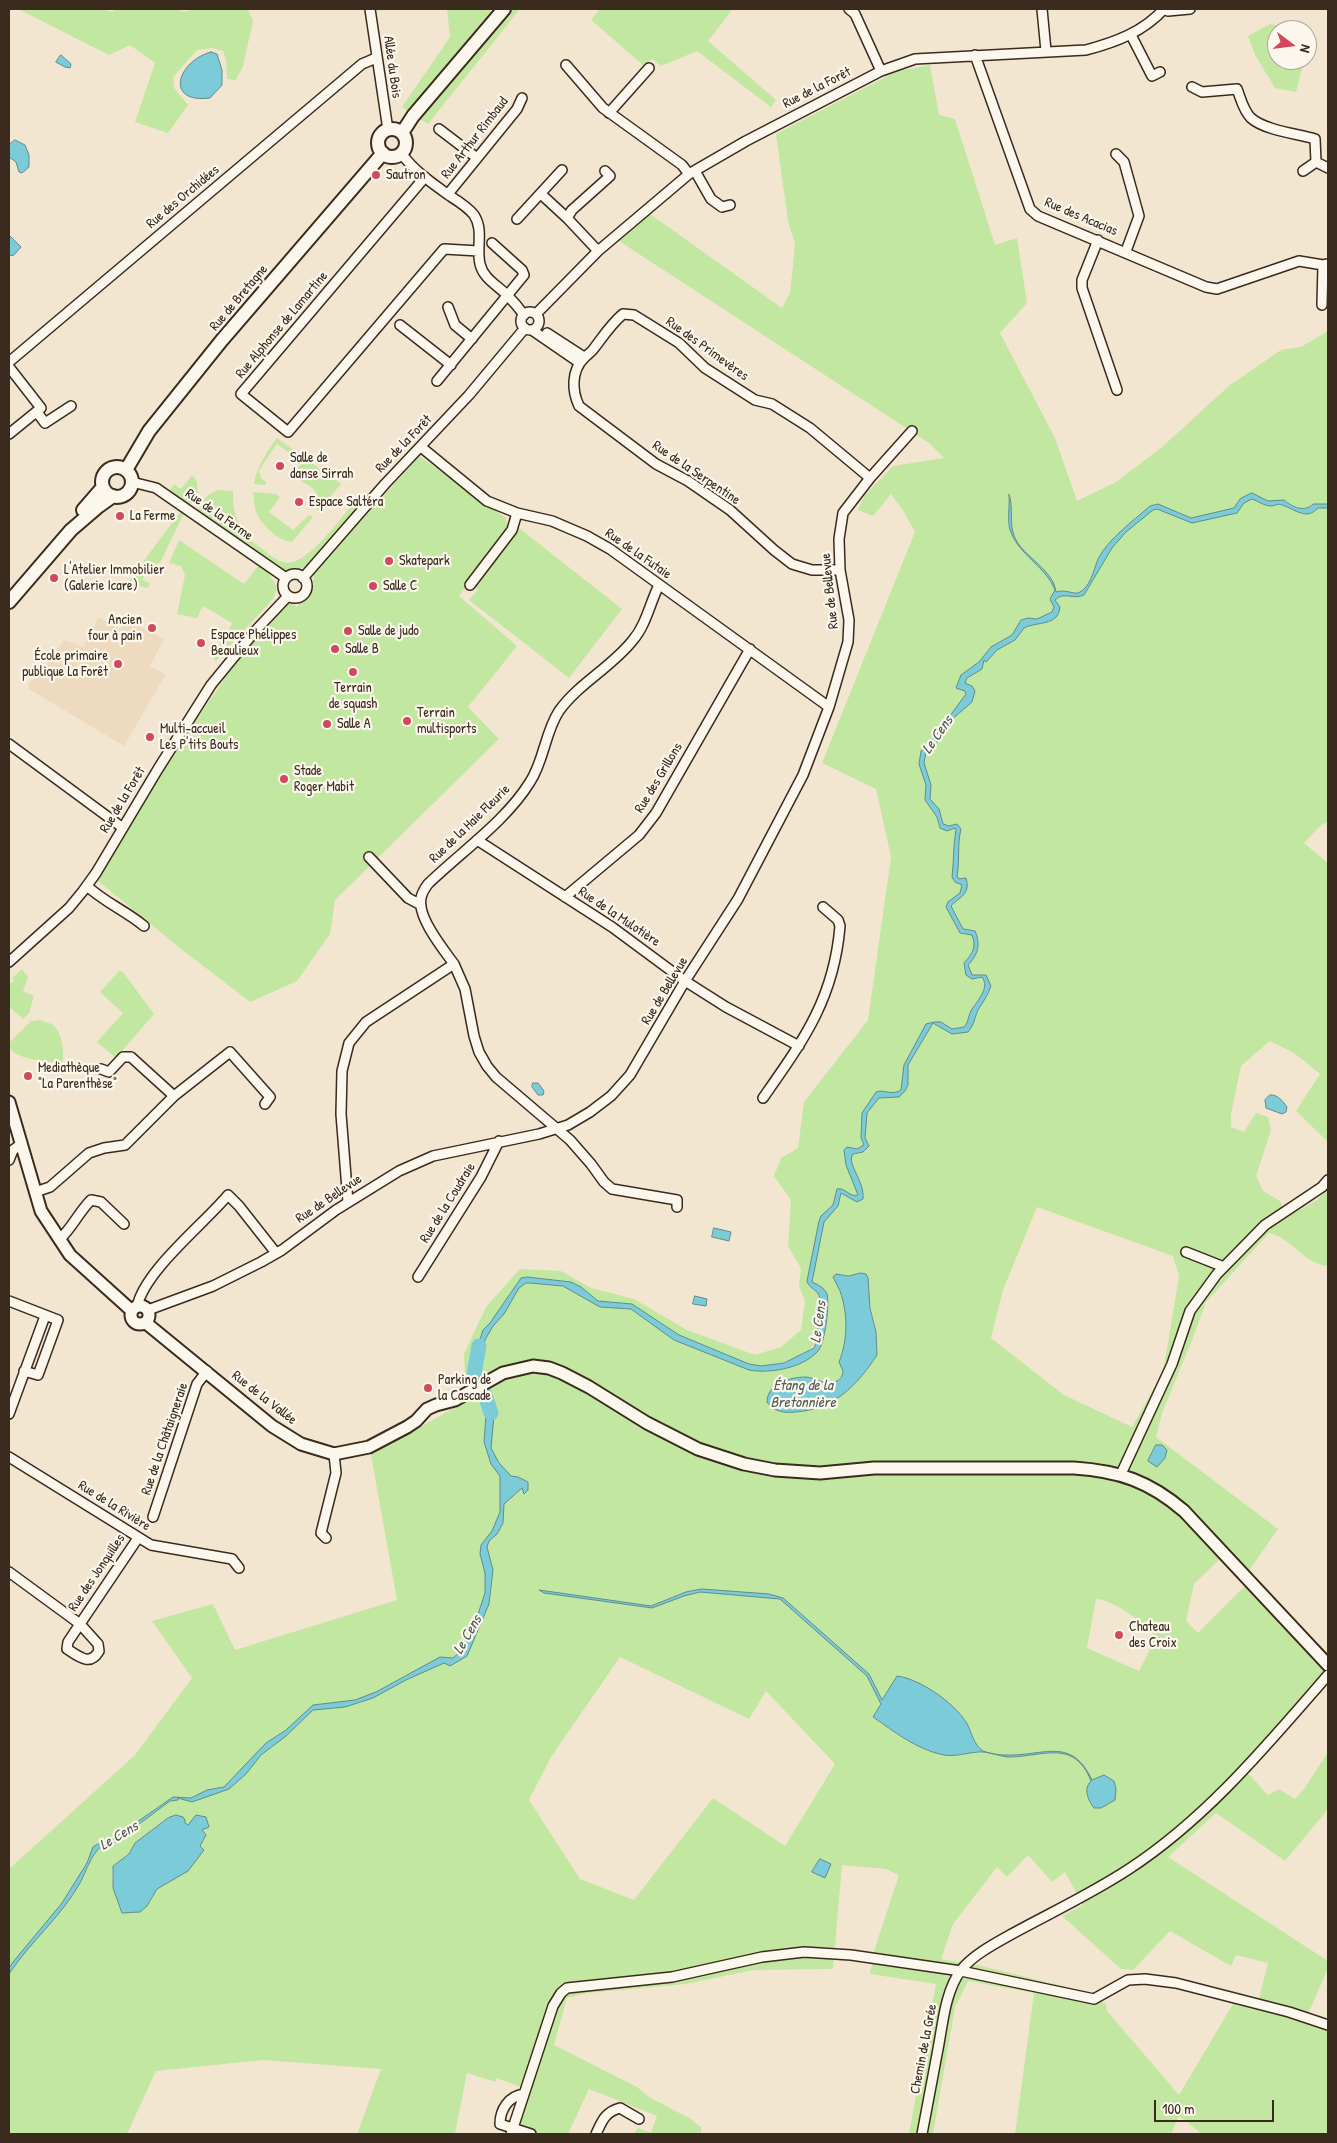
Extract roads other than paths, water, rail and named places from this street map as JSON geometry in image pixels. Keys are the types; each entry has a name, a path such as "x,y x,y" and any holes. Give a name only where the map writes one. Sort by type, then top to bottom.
{"main road":[{"path":"402,133 413,116 504,9"},
{"path":"396,129 402,133 406,146 401,153 394,156 383,153 379,142 381,134 388,130 396,129"},
{"name":"Rue de Bretagne","path":"126,470 149,431 222,340 383,153"},
{"path":"9,591 88,510 113,496 125,494 131,488 130,473 115,467 107,470 102,478 103,487 113,496"},
{"path":"9,604 88,510 103,487"}],"street":[{"name":"Allée du Bois","path":"370,9 388,130"},
{"path":"849,9 855,14 881,71"},
{"path":"1042,9 1046,51"},
{"path":"1164,9 1168,11 1190,9"},
{"name":"Rue de la Forêt","path":"536,314 598,251 692,173 746,141 881,71 915,59 1086,50 1110,44 1130,35 1148,24 1164,9"},
{"path":"1130,35 1152,76 1160,72"},
{"name":"Rue des Acacias","path":"975,55 1030,208 1038,216 1126,251 1206,287 1217,289 1299,261 1326,265"},
{"name":"Rue des Orchidées","path":"9,362 362,64 376,58"},
{"path":"566,65 609,112 692,173 711,198 722,207 730,205"},
{"path":"609,112 648,68"},
{"path":"1192,87 1202,92 1237,89 1244,109 1251,118 1260,124 1315,139 1316,162"},
{"name":"Rue Arthur Rimbaud","path":"448,194 517,109 522,98"},
{"path":"439,129 477,158"},
{"path":"401,153 408,163 424,177 466,207 474,215 480,236 479,251 483,272 489,280 508,296 524,315"},
{"path":"1116,154 1124,162 1139,216 1126,251"},
{"path":"1316,162 1328,168"},
{"path":"1303,171 1316,162"},
{"path":"517,219 562,170"},
{"path":"567,218 572,210 610,176 605,171"},
{"name":"Rue Alphonse de Lamartine","path":"424,177 241,394 288,432 444,248 479,251"},
{"path":"541,194 598,251"},
{"path":"1098,240 1082,280 1082,288 1117,390"},
{"path":"437,382 522,278 524,272 492,243"},
{"path":"1322,305 1326,265"},
{"path":"448,307 455,325 472,339"},
{"path":"524,315 529,313 536,314 539,320 532,328"},
{"name":"Rue des Primevères","path":"582,360 592,352 618,318 623,314 634,315 679,343 705,368 755,400 772,404 810,428 870,478"},
{"path":"524,315 522,323 582,360"},
{"path":"400,324 451,365"},
{"name":"Rue de la Forêt","path":"303,578 385,484 532,328"},
{"name":"Rue de la Serpentine","path":"582,360 575,373 573,387 579,406 656,464 688,481 730,510 792,564 812,570 840,570"},
{"path":"9,367 41,408 9,434"},
{"path":"36,412 44,423 71,406"},
{"name":"Rue de Bellevue","path":"139,1309 213,1286 276,1253 348,1202 399,1171 433,1156 539,1134 558,1128 590,1112 611,1096 630,1075 685,981 738,899 804,775 829,707 848,642 849,620 840,570 839,539 843,513 870,478 912,431"},
{"name":"Rue de la Futaie","path":"421,447 487,501 517,513 552,521 610,549 829,707"},
{"name":"Rue de la Ferme","path":"132,482 156,488 286,578"},
{"path":"470,585 512,530 517,513"},
{"path":"296,574 303,578 306,588 303,594 294,598 288,596 283,589 286,578 296,574"},
{"name":"Rue de la Haie Fleurie","path":"421,906 420,899 428,884 477,840 521,795 532,780 558,713 633,641 641,629 659,585"},
{"name":"Rue de la Forêt","path":"9,962 69,908 87,886 211,686 256,630 288,596"},
{"name":"Rue des Grillons","path":"565,897 639,835 656,813 750,650"},
{"path":"9,744 122,828"},
{"name":"Rue de la Mulotière","path":"477,840 612,926 685,981 726,1007 799,1046"},
{"path":"369,857 408,898 421,906 424,919 454,964 465,989 479,1052 487,1066 496,1076 558,1128 612,1189 677,1200 677,1207"},
{"path":"87,886 97,896 128,912 144,926"},
{"path":"763,1098 814,1022 826,994 834,967 840,926 838,920 823,907"},
{"path":"348,1202 341,1114 342,1072 349,1043 366,1022 454,964"},
{"path":"35,1192 50,1186 89,1153 104,1148 125,1145 174,1096 230,1052 270,1097 265,1104"},
{"path":"101,1069 109,1072 123,1057 131,1057 174,1096"},
{"path":"9,1102 35,1192 42,1211 59,1240 70,1255 149,1318 146,1323"},
{"name":"Rue de la Coudraie","path":"418,1277 481,1176 499,1141"},
{"path":"9,1160 13,1150 20,1145"},
{"path":"1121,1474 1172,1364 1190,1311 1224,1267 1265,1225 1322,1187 1328,1180"},
{"path":"139,1309 142,1290 188,1235 215,1211 228,1195 240,1206 276,1253"},
{"path":"59,1240 70,1230 82,1209 91,1200 101,1202 124,1224"},
{"path":"1186,1252 1224,1267"},
{"path":"9,1301 58,1320 38,1376 24,1371"},
{"name":"Rue de la Vallée","path":"139,1309 131,1317 134,1322 140,1325 146,1323 272,1426 310,1447 334,1454 369,1447 416,1422 427,1409 455,1400 504,1373 523,1367 549,1368 589,1387 646,1423 698,1449 744,1464 775,1470 820,1473 874,1468 1074,1468 1121,1474 1152,1487 1184,1511 1328,1665"},
{"path":"9,1414 45,1316"},
{"name":"Rue de la Châtaigneraie","path":"153,1517 197,1384 207,1371"},
{"path":"326,1538 322,1533 336,1473 334,1454"},
{"name":"Rue de la Rivière","path":"9,1457 151,1545 232,1559 239,1568"},
{"name":"Rue des Jonquilles","path":"10,1576 80,1624 138,1538"},
{"path":"961,1970 986,1950 1038,1919 1084,1896 1129,1869 1173,1838 1218,1797 1328,1675"},
{"path":"512,2131 553,2006 561,1993 567,1988 672,1977 762,1957 804,1952 851,1955 961,1970 1094,1999 1128,1980 1145,1978 1176,1983 1290,2012 1328,2025"},
{"name":"Chemin de la Grée","path":"922,2134 946,2004 961,1970"},
{"path":"524,2094 511,2098 505,2106 500,2118 500,2124 512,2131 530,2134"},
{"path":"596,2134 604,2117 611,2110 620,2108 639,2119"}],"water":[{"path":"211,52 217,54 222,70 222,85 210,98 195,98 186,95 181,88 180,81 184,72 199,57"},
{"path":"61,55 71,64 70,68 56,62"},
{"path":"15,140 25,145 29,155 29,167 22,173 19,172 16,162 9,157 9,145"},
{"path":"9,235 21,247 14,255 9,256"},
{"name":"Le Cens","path":"1252,493 1268,501 1284,500 1302,509 1313,504 1328,504 1328,508 1318,508 1314,512 1305,514 1281,504 1268,506 1252,499 1244,503 1237,513 1192,523 1157,509 1153,510 1126,532 1112,548 1084,595 1058,597 1055,600 1060,607 1055,618 1051,621 1024,628 1015,640 997,650 986,662 984,660 982,669 967,678 965,683 972,686 975,691 972,702 950,721 934,747 926,752 924,763 931,785 930,799 939,809 943,824 949,826 957,824 961,829 957,876 959,879 966,878 967,888 966,892 951,906 963,929 975,931 977,936 977,949 968,965 972,975 986,975 991,986 968,1032 952,1034 933,1023 908,1065 908,1085 905,1091 899,1097 879,1098 867,1113 865,1138 869,1146 863,1152 853,1154 852,1158 852,1163 863,1192 863,1199 857,1202 841,1193 838,1206 824,1222 812,1282 821,1286 828,1298 825,1332 818,1351 812,1357 795,1366 767,1371 749,1370 674,1340 631,1309 600,1307 563,1286 526,1283 519,1288 504,1314 493,1326 485,1340 479,1365 474,1364 483,1330 490,1323 521,1278 527,1277 571,1282 581,1287 598,1301 632,1304 679,1335 749,1364 761,1366 784,1363 814,1348 817,1340 820,1298 807,1281 819,1221 821,1216 833,1205 837,1189 855,1196 858,1195 846,1165 844,1150 847,1147 857,1149 864,1145 861,1138 862,1113 876,1092 898,1092 901,1090 904,1065 926,1024 934,1022 941,1022 952,1029 964,1027 984,990 985,985 982,977 972,979 966,975 964,963 973,951 972,935 960,933 946,907 948,902 960,893 962,885 955,882 952,877 956,830 955,828 947,831 940,828 937,817 925,800 926,785 919,764 921,751 930,743 966,694 965,691 956,688 961,675 979,662 991,647 1012,635 1021,620 1028,618 1037,619 1052,612 1054,607 1050,599 1055,590 1051,582 1019,547 1010,530 1009,494 1013,533 1020,546 1047,573 1056,592 1078,593 1089,583 1098,559 1108,544 1150,506 1158,504 1191,518 1234,508 1240,499"},
{"path":"533,1083 538,1083 544,1091 543,1095 538,1095 532,1087"},
{"path":"1270,1095 1282,1100 1287,1107 1286,1112 1282,1114 1266,1108 1265,1100"},
{"path":"714,1228 731,1232 729,1241 712,1237"},
{"name":"Étang de la Bretonnière","path":"861,1273 866,1274 868,1278 870,1308 876,1332 877,1355 852,1386 843,1394 821,1407 795,1412 776,1410 767,1402 771,1390 780,1383 793,1378 806,1377 823,1382 834,1382 842,1376 843,1371 839,1362 844,1345 846,1317 843,1299 833,1277 836,1274 848,1276"},
{"path":"695,1296 707,1299 706,1306 693,1304"},
{"path":"486,1393 495,1404 491,1448 499,1463 511,1476 528,1482 528,1490 524,1494 522,1488 504,1504 503,1523 497,1534 489,1541 487,1547 493,1570 489,1604 467,1656 450,1666 444,1663 406,1680 373,1698 345,1707 313,1710 286,1736 261,1755 246,1774 229,1789 192,1802 178,1798 178,1800 170,1801 107,1848 107,1843 173,1797 191,1798 207,1790 224,1787 266,1743 286,1730 313,1705 355,1700 376,1692 440,1657 453,1658 461,1651 473,1629 485,1593 485,1573 480,1554 481,1545 492,1531 500,1512 500,1476 491,1464 484,1442 486,1414 483,1394"},
{"path":"1156,1445 1162,1445 1167,1450 1165,1458 1157,1467 1148,1461"},
{"path":"702,1589 769,1594 783,1598 869,1674 882,1700 897,1676 926,1687 945,1699 960,1714 977,1745 987,1753 978,1752 952,1756 934,1753 907,1740 873,1717 881,1704 867,1676 780,1599 700,1592 652,1608 544,1593 539,1590 651,1606 686,1592"},
{"path":"1056,1751 1066,1753 1075,1758 1084,1766 1092,1780 1104,1775 1114,1781 1116,1789 1115,1800 1101,1808 1094,1808 1088,1798 1087,1791 1091,1781 1084,1768 1076,1759 1066,1755 1045,1753 1008,1757 994,1754 1020,1755"},
{"path":"176,1815 183,1817 188,1825 196,1815 206,1817 209,1827 202,1830 206,1835 200,1846 204,1850 188,1871 157,1889 147,1906 140,1912 122,1913 113,1888 113,1866 129,1854 135,1843 168,1818"},
{"path":"104,1843 104,1846 93,1856 80,1883 64,1907 9,1974 9,1968 13,1962 62,1903 87,1863 93,1847"},
{"path":"820,1859 831,1864 825,1878 812,1872"}],"waterway":[{"name":"Le Cens","path":"479,1346 474,1374 491,1413"}],"place":[{"name":"Sautron","path":"376,175"},
{"name":"Salle de danse Sirrah","path":"280,466"},
{"name":"Espace Saltéra","path":"299,502"},
{"name":"La Ferme","path":"120,516"},
{"name":"Skatepark","path":"389,561"},
{"name":"L'Atelier Immobilier (Galerie Icare)","path":"54,578"},
{"name":"Salle C","path":"373,586"},
{"name":"Ancien four à pain","path":"152,628"},
{"name":"Salle de judo","path":"348,631"},
{"name":"Espace Phelippes Beaulieux","path":"201,643"},
{"name":"Salle B","path":"335,649"},
{"name":"École primaire publique La Forêt","path":"118,664"},
{"name":"Terrain de squash","path":"353,672"},
{"name":"Terrain multisports","path":"407,721"},
{"name":"Salle A","path":"327,724"},
{"name":"Multi-accueil Les P'tits Bouts","path":"150,737"},
{"name":"Stade Roger Mabit","path":"284,779"},
{"name":"Mediathèque \"La Parenthèse\"","path":"28,1076"},
{"name":"Parking de la Cascade","path":"428,1388"},
{"name":"Chateau des Croix","path":"1119,1635"}]}
